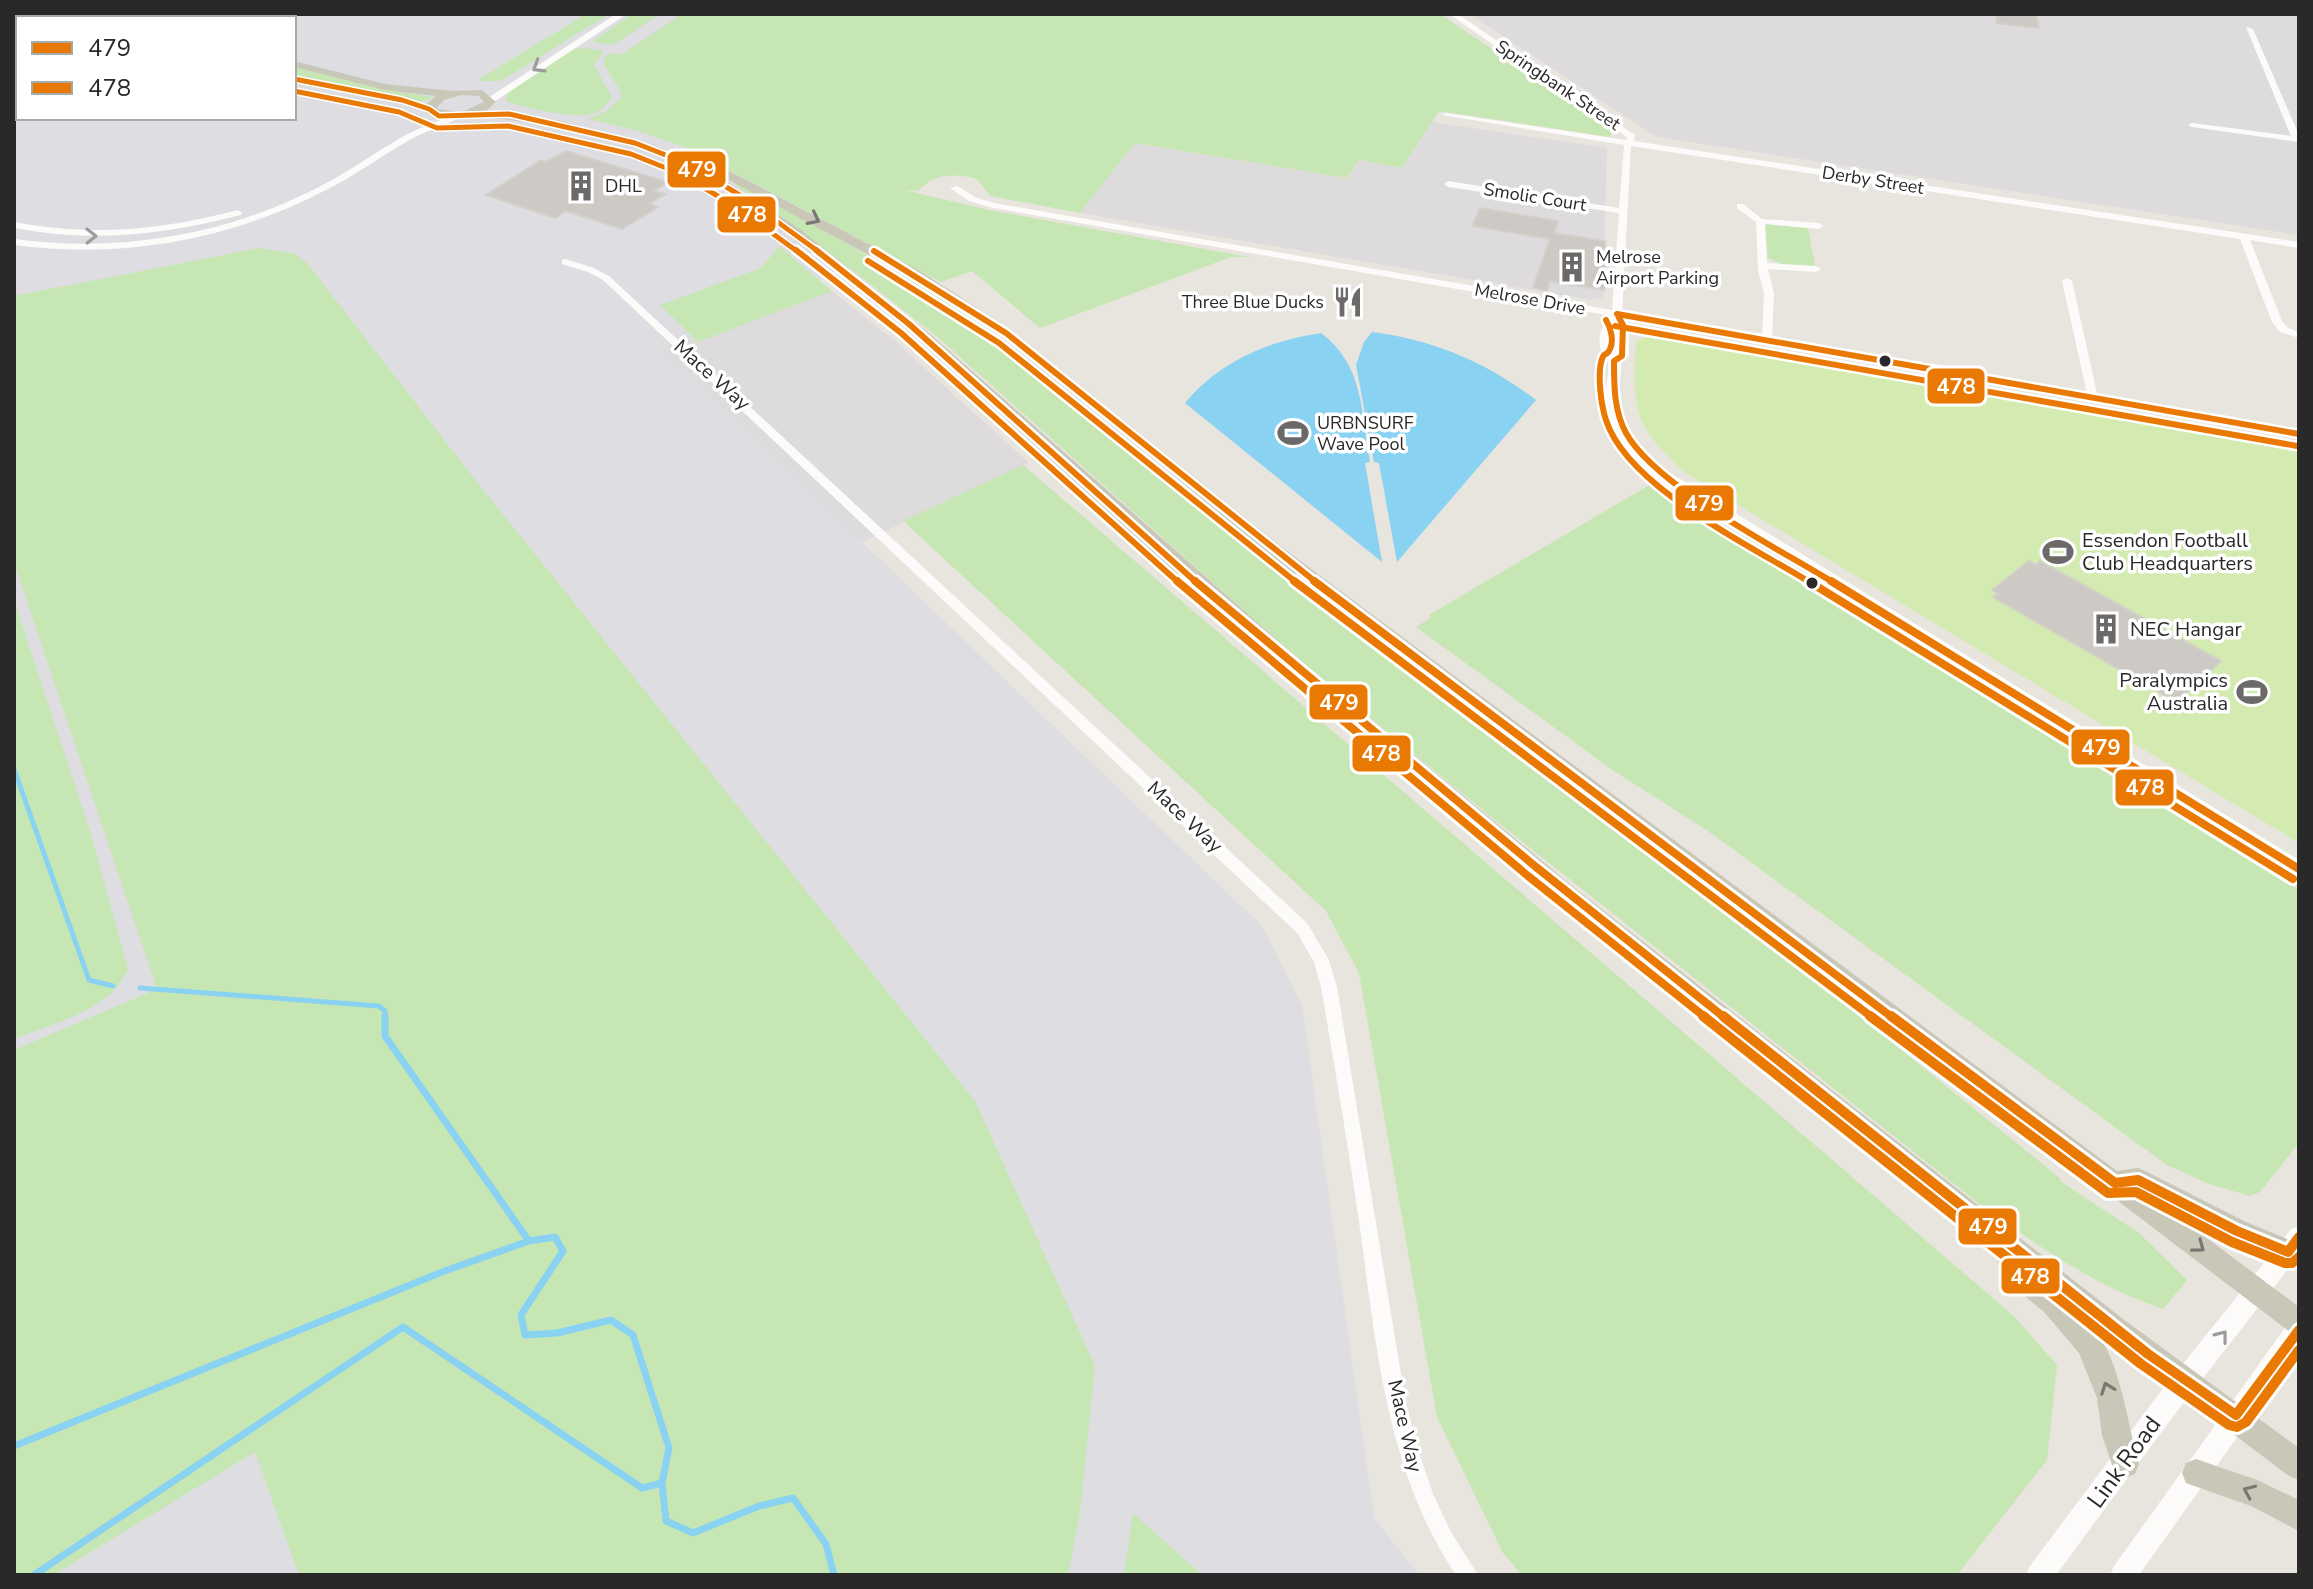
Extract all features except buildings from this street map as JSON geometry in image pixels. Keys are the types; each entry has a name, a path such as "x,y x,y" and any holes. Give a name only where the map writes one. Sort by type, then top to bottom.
{"main road":[{"path":"296,65 385,87 487,95 477,108"},
{"path":"296,79 381,95 431,111 477,108 617,129 696,157 915,274 987,320 1074,385 1203,493 1339,600 2299,1323"},
{"path":"431,111 435,100 451,94"},
{"path":"477,108 635,143 671,157 723,184 819,252 920,334 1205,590 1389,746 1998,1237 2148,1354 2236,1415 2299,1466"},
{"path":"2115,1183 2138,1180 2212,1219 2294,1245"},
{"path":"1998,1237 2017,1273 2053,1303 2089,1344 2111,1398 2116,1435 2125,1464"},
{"path":"2196,1473 2257,1494 2299,1516"}],"street":[{"path":"14,242 61,247 113,247 168,239 221,227 306,197 410,136 477,108 622,14"},
{"name":"Springbank Street","path":"1453,14 1632,137 1627,146 1617,314"},
{"path":"2249,29 2298,140"},
{"path":"14,225 52,235 107,235 172,228 233,214 318,184 388,140 422,125 431,111"},
{"name":"Derby Street","path":"1446,115 2299,245"},
{"path":"2192,125 2298,140"},
{"name":"Smolic Court","path":"1448,184 1622,211"},
{"name":"Melrose Drive","path":"954,188 972,199 993,205 2299,434"},
{"path":"1740,206 1760,221 1819,226"},
{"path":"1760,221 1763,266 1769,293 1767,341"},
{"path":"2244,237 2277,322 2284,330 2299,335"},
{"name":"Mace Way","path":"565,262 591,270 614,286 1302,928 1321,960 1329,987 1381,1315 1405,1438 1432,1518 1468,1575"},
{"path":"1763,266 1816,269"},
{"path":"2067,281 2093,398"},
{"path":"1617,314 1623,325 1622,356 1614,361 1612,398 1619,425 1645,460 1672,483 2299,869"},
{"name":"Link Road","path":"2039,1575 2294,1245"},
{"path":"2123,1575 2299,1330"}],"shaded area":[{"path":"14,14 1048,14 934,160 896,197 936,205 810,287 659,348 1262,926 1302,1005 1374,1518 1419,1575 14,1575"},
{"path":"1469,14 2299,14 2299,235 1657,137"},
{"path":"1432,122 1607,148 1603,297 1591,300 1080,213 1135,143 1347,178 1359,160 1402,168"},
{"path":"544,139 698,342 832,291 895,341 1029,463 862,542 1094,766 369,272"}],"green space":[{"path":"586,14 609,14 501,81 476,81"},
{"path":"632,14 660,14 613,45 592,42"},
{"path":"682,14 1440,14 1612,130 1610,137 1439,111 1402,168 1359,160 1347,178 1135,143 1080,213 991,196 975,178 944,176 918,191 904,190 989,210 1249,257 1231,257 1040,328 972,271 941,282 685,147 588,119 605,112 621,98 621,92 604,65 604,58 610,53 621,55"},
{"path":"571,50 604,51 594,65 612,97 599,111 585,115 563,114 506,101 507,93"},
{"path":"296,68 381,89 433,97 422,102 296,76"},
{"path":"739,182 928,290 1008,344 1266,555 1487,720 1653,859 1841,1001 2060,1181 2139,1233 2187,1280 2163,1309 2138,1300 2047,1251 1982,1206 1495,820 1301,661 941,340 734,184"},
{"path":"1765,225 1808,228 1815,266 1784,265 1768,258"},
{"path":"779,246 832,291 698,342 660,305 761,268"},
{"path":"259,248 293,253 307,263 477,482 975,1101 1095,1366 1080,1513 1068,1575 299,1575 255,1452 53,1575 14,1575 14,1050 157,989 14,562 14,296"},
{"name":"Essendon Football Club Headquarters","path":"1654,330 2299,446 2299,843 1684,472 1654,441 1639,414 1636,400 1636,341 1653,335 1650,332"},
{"path":"1023,465 2015,1317 2057,1365 2047,1460 1957,1575 1522,1575 1503,1553 1437,1417 1359,973 1326,911 903,521"},
{"path":"1651,484 1673,501 2299,890 2299,1143 2260,1192 2250,1196 2209,1184 2167,1165 1708,831 1614,771 1416,627 1431,618 1429,615"},
{"path":"14,600 90,831 128,969 120,983 95,1005 14,1039"},
{"path":"1133,1513 1202,1575 1124,1575"}],"water":[{"name":"URBNSURF Wave Pool","path":"1372,332 1417,341 1458,355 1498,374 1536,400 1397,562 1379,463 1374,462 1356,365 1364,342"},
{"name":"URBNSURF Wave Pool","path":"1321,333 1346,360 1358,391 1370,462 1365,463 1382,562 1185,403 1214,375 1246,355 1282,341"}],"waterway":[{"path":"14,769 89,980 113,986"},
{"path":"140,988 379,1006 385,1011 385,1036 529,1241"},
{"path":"529,1241 555,1237 563,1251 521,1315 525,1335 557,1333 611,1320 633,1335 669,1448 662,1483"},
{"path":"14,1446 442,1272 529,1241"},
{"path":"34,1575 403,1327 642,1488 662,1483"},
{"path":"662,1483 666,1521 693,1533 759,1506 793,1498 826,1544 834,1575"}],"transit line":[{"name":"479","path":"296,79 402,100 429,109 439,116 509,114 635,143 686,163 743,197 819,252 909,324 1205,590 1536,867 2148,1354 2236,1415 2299,1330"},
{"name":"478","path":"296,91 399,112 437,128 508,126 631,154 681,174 736,207 812,262 901,333 1197,599 1528,876 2141,1364 2229,1425 2237,1427 2246,1422 2299,1350"},
{"name":"479","path":"874,251 1006,333 1273,549 1611,807 2115,1183 2138,1180 2237,1231 2288,1252 2299,1237"},
{"name":"478","path":"868,261 999,343 1266,559 1604,817 2108,1193 2136,1192 2232,1242 2285,1263 2292,1263 2299,1257"},
{"name":"479","path":"1617,314 1623,325 1622,356 1614,361 1619,416 1633,444 1672,483 2299,869"},
{"name":"479","path":"1617,314 2299,434"},
{"name":"478","path":"1606,320 1611,328 1610,349 1602,358 1601,382 1606,420 1622,452 1664,492 2293,879"},
{"name":"478","path":"1615,326 2297,446"}],"place":[{"name":"DHL","path":"581,186"},
{"name":"Melrose Airport Parking","path":"1572,267"},
{"name":"Three Blue Ducks","path":"1348,302"},
{"name":"URBNSURF Wave Pool","path":"1293,433"},
{"name":"Essendon Football Club Headquarters","path":"2058,552"},
{"name":"NEC Hangar","path":"2106,629"},
{"name":"Paralympics Australia","path":"2252,692"}]}
